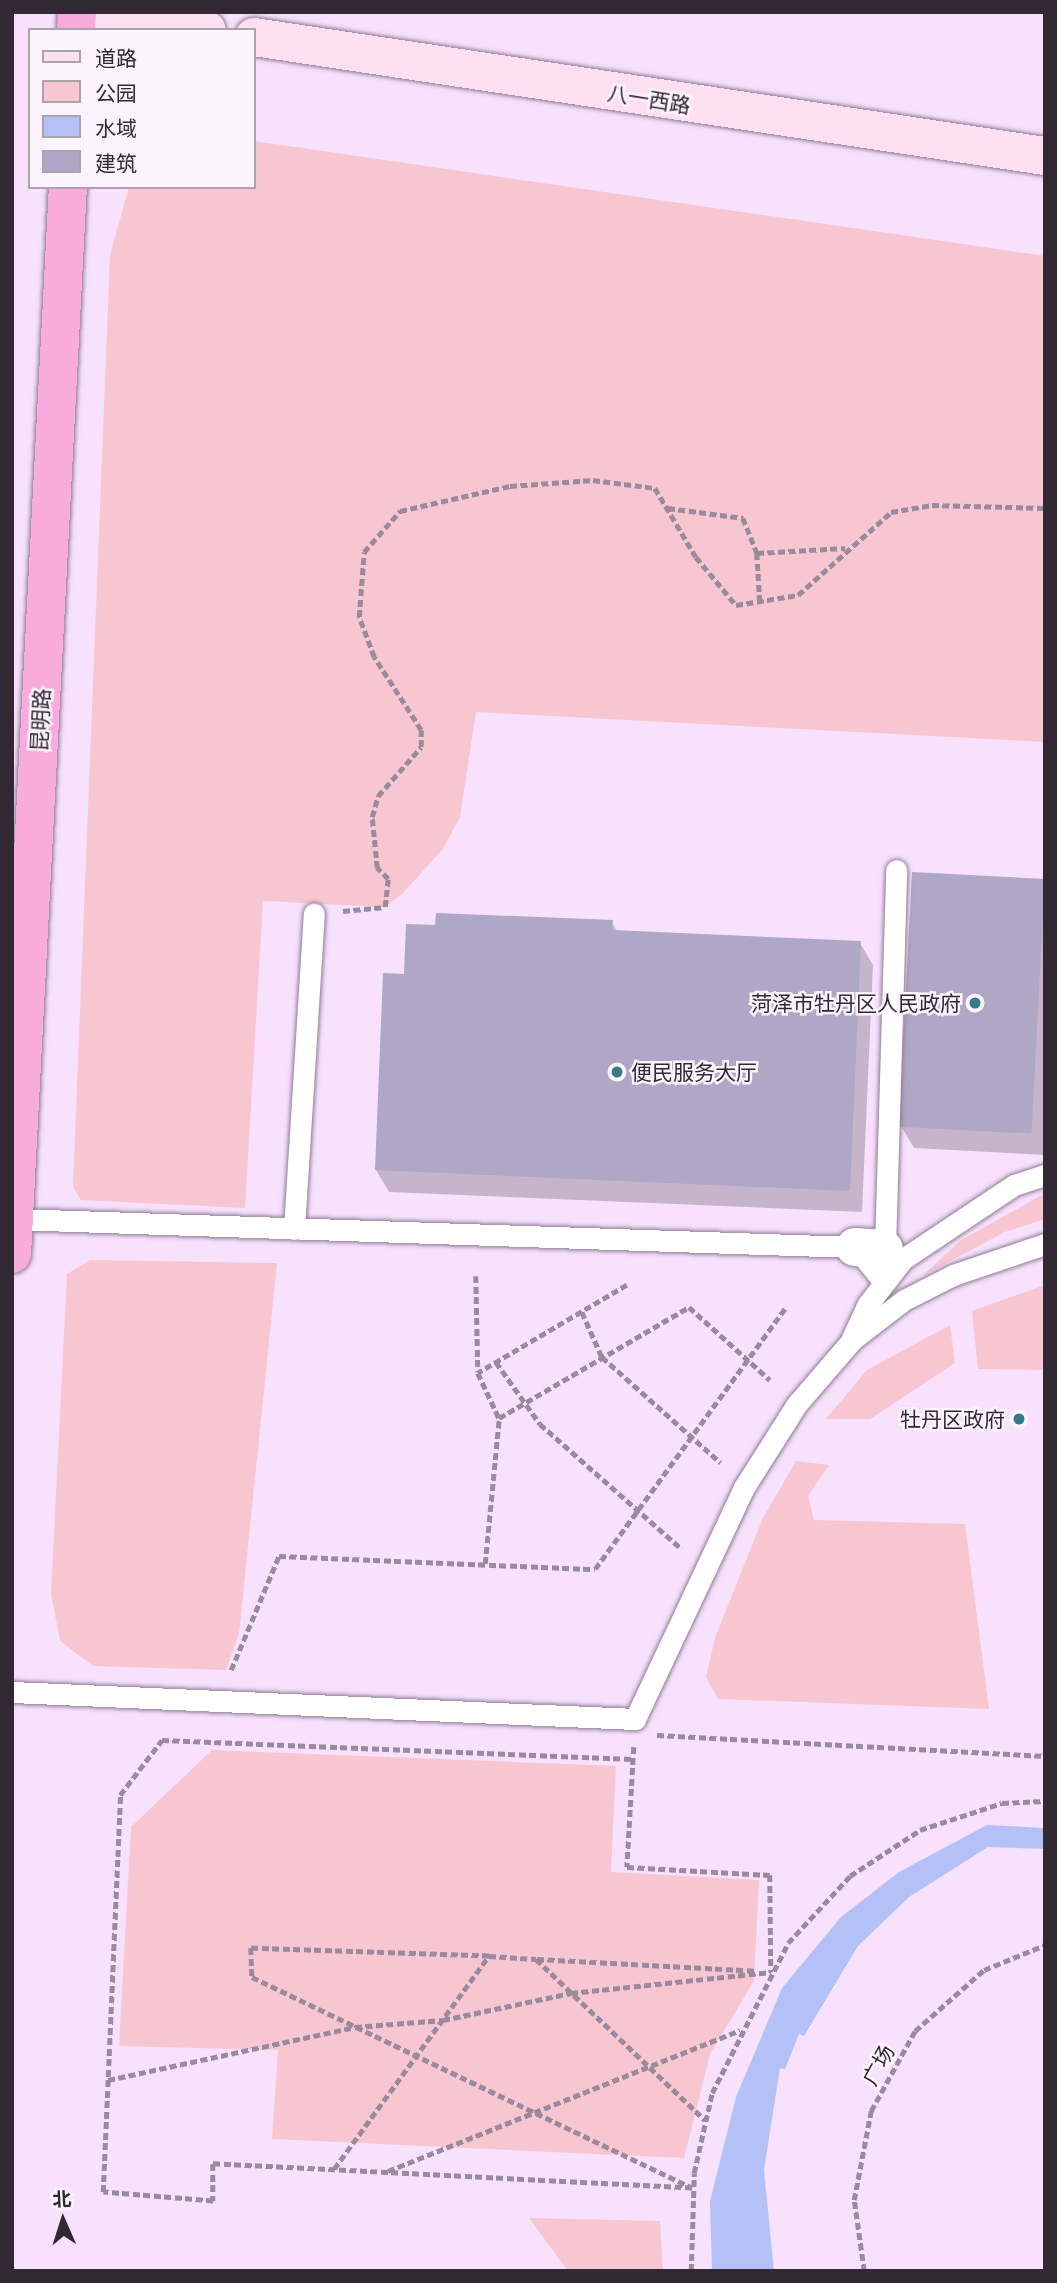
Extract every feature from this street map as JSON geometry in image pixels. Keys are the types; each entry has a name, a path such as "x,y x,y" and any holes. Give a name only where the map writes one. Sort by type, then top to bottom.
{"highway":[{"name":"昆明路","path":"13,1236 68,189"}],"main road":[{"path":"96,12 195,28"},
{"name":"八一西路","path":"256,37 1045,156"}],"lane":[{"path":"852,1340 874,1260 895,870"},
{"path":"294,1229 314,914"},
{"path":"13,1236 294,1229 874,1260 956,1220 1014,1185 1045,1175"},
{"path":"12,1692 635,1719 743,1489 797,1404 852,1340 904,1300 953,1275 1045,1244"}],"path":[{"path":"314,914 385,907 388,879 377,868 372,817 378,796 421,747 421,730 374,657 359,617 364,552 381,526 400,510 461,492 556,482 639,484 654,488 722,592 736,605 760,604 798,595 845,548 891,512 932,505 1045,508"},
{"path":"667,508 743,518 757,553 760,604"},
{"path":"757,553 845,548"},
{"path":"476,1276 478,1373 499,1418 485,1564"},
{"path":"478,1373 627,1285"},
{"path":"499,1418 689,1307 770,1380"},
{"path":"231,1670 279,1556 594,1569 786,1307"},
{"path":"582,1312 602,1357 721,1463"},
{"path":"496,1362 522,1405 637,1511 686,1552"},
{"path":"653,1735 658,1723"},
{"path":"634,1735 627,1867 770,1875 771,1972"},
{"path":"644,1735 1045,1756"},
{"path":"633,1759 162,1740 120,1796 103,2192 213,2201 213,2164 692,2188"},
{"path":"691,2271 692,2188 706,2121 740,2030 788,1942 850,1876 920,1830 1002,1803 1045,1801"},
{"name":"广场","path":"864,2271 854,2200 870,2111 915,2031 984,1970 1045,1945"},
{"path":"692,2188 252,1977 251,1948 489,1956 771,1972"},
{"path":"333,2170 489,1956"},
{"path":"536,1959 706,2121"},
{"path":"108,2080 355,2027 443,2020 571,1993 771,1972"},
{"path":"384,2173 531,2111 652,2069 740,2030"}],"green space":[{"path":"256,141 1045,256 1045,742 476,712 460,817 443,849 403,893 385,907 263,901 245,1208 81,1200 73,1187 110,255 128,189 256,189"},
{"path":"1045,1193 1045,1219 1005,1232 922,1276 960,1241"},
{"path":"90,1260 277,1263 239,1634 226,1670 93,1666 60,1641 51,1593 67,1274"},
{"path":"1045,1285 1045,1370 978,1369 972,1311"},
{"path":"950,1325 955,1363 870,1419 826,1419 867,1370"},
{"path":"796,1461 829,1465 808,1496 814,1520 965,1524 989,1709 718,1699 706,1677 715,1638 763,1518"},
{"path":"212,1750 616,1766 611,1872 759,1880 754,1981 710,2054 684,2158 272,2139 278,2050 119,2046 131,1827"},
{"path":"529,2218 660,2221 663,2271 568,2271"}],"water":[{"path":"987,1825 1045,1828 1045,1849 988,1847 909,1897 858,1946 804,2036 799,2034 785,2069 780,2068 764,2170 774,2271 712,2271 710,2201 736,2097 782,1988 841,1917 899,1872"}],"building":[{"name":"菏泽市牡丹区人民政府","path":"912,872 1045,879 1031,1134 899,1127"},
{"name":"便民服务大厅","path":"436,913 613,920 612,930 861,941 850,1191 375,1170 383,973 404,974 406,924 435,925"}],"place":[{"name":"菏泽市牡丹区人民政府","path":"975,1003"},
{"name":"便民服务大厅","path":"617,1072"},
{"name":"牡丹区政府","path":"1019,1419"}]}
